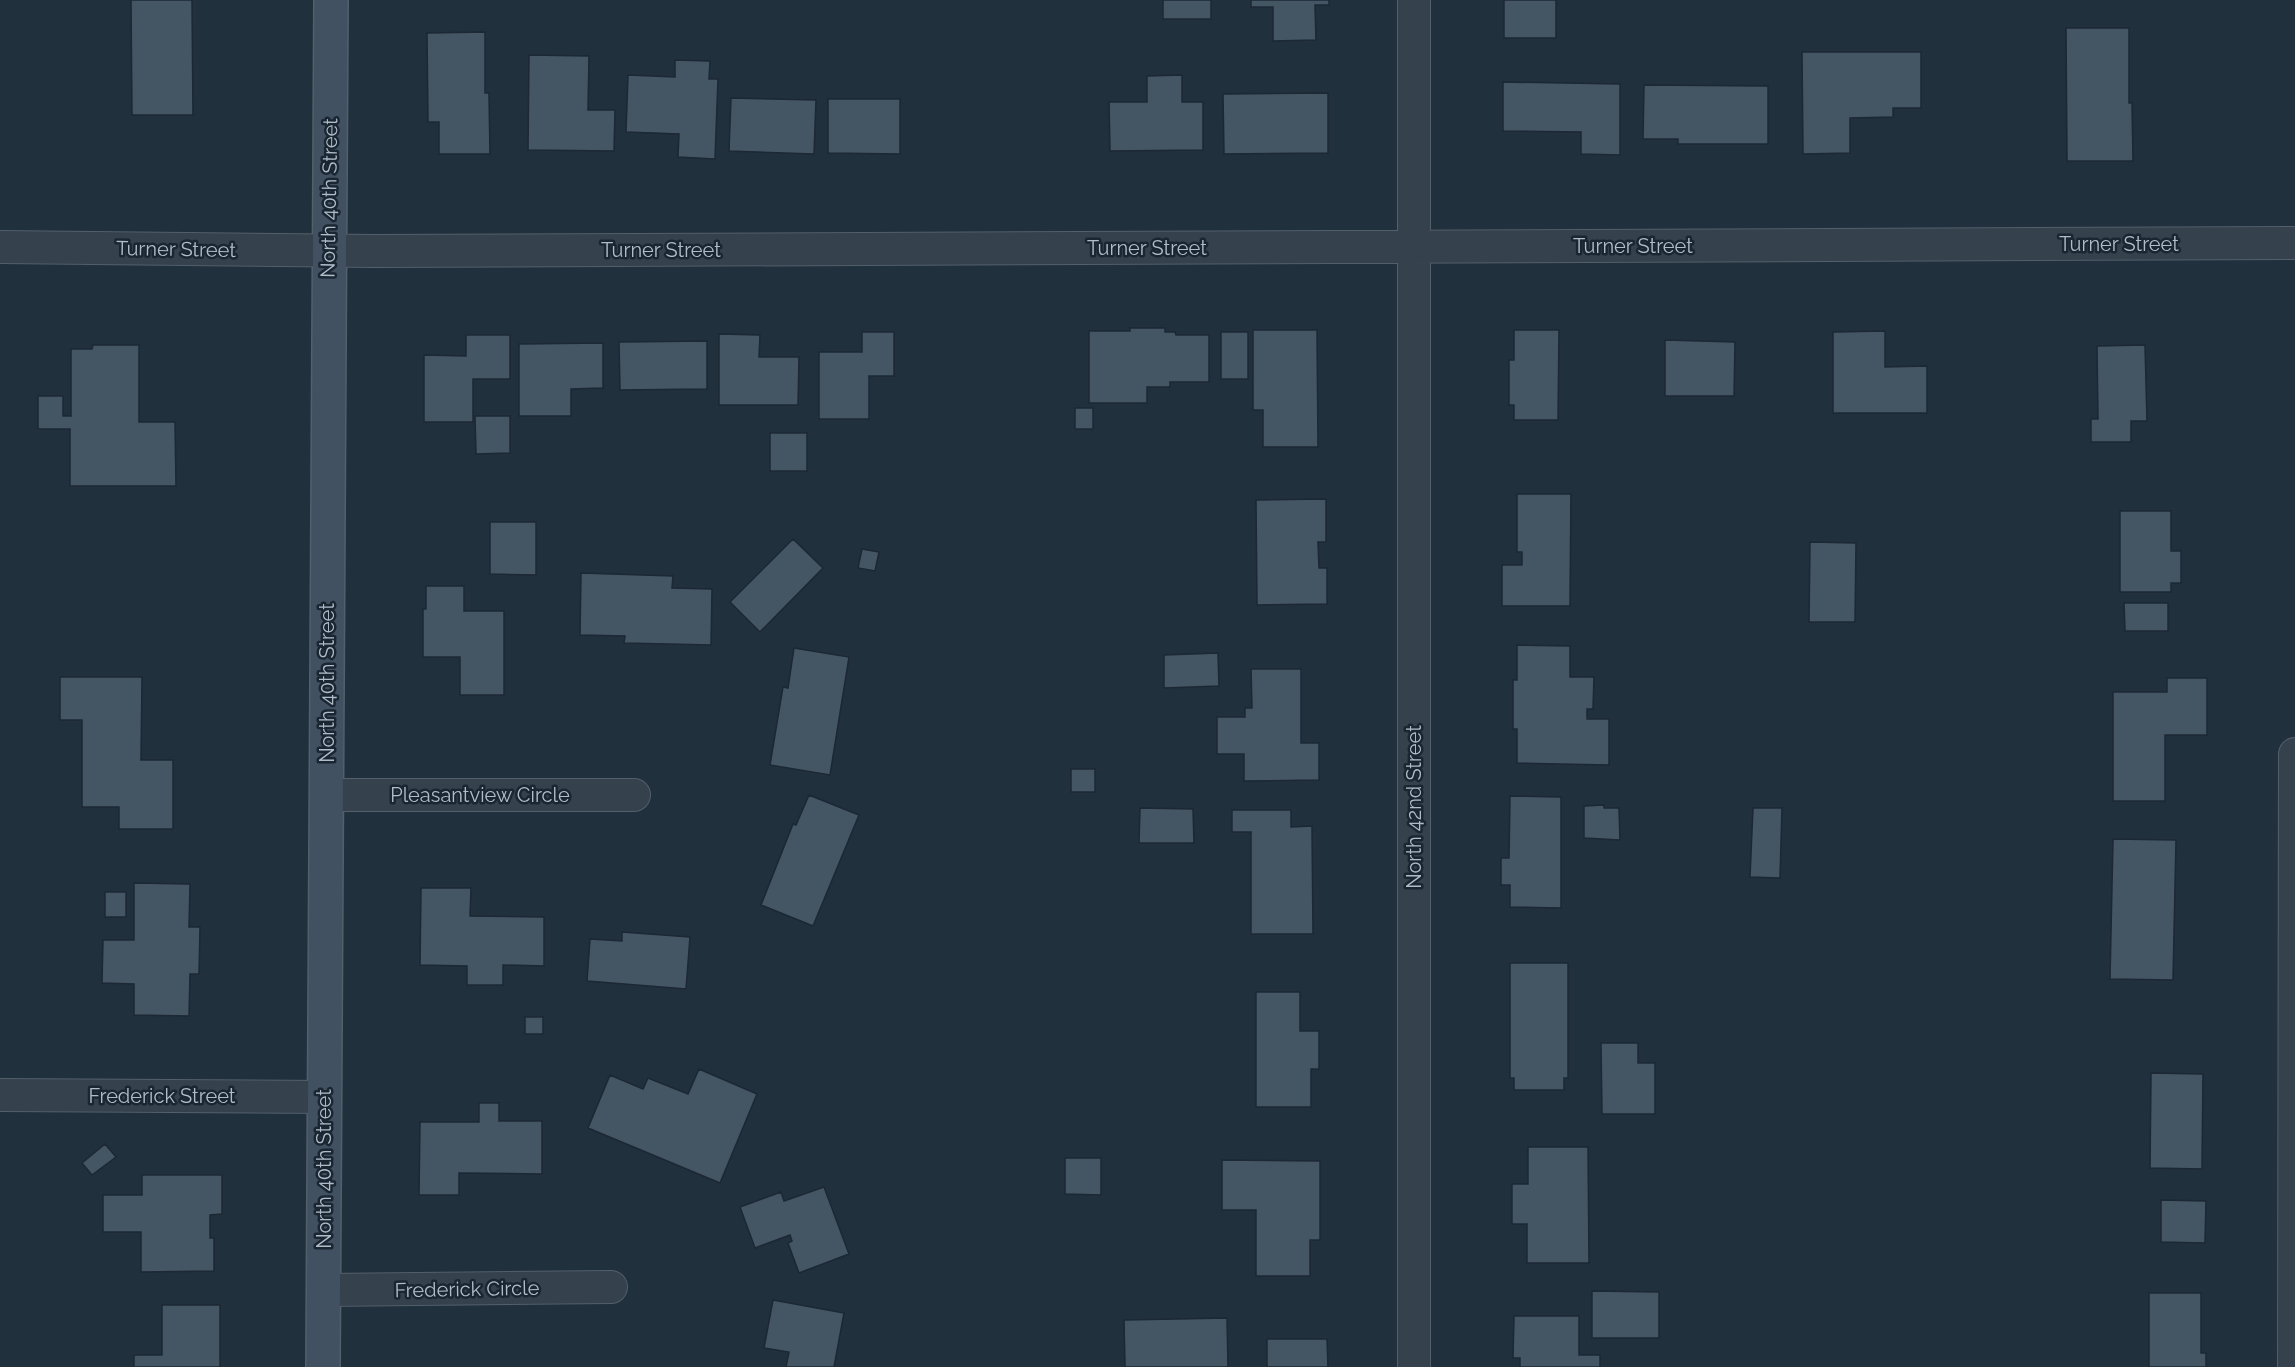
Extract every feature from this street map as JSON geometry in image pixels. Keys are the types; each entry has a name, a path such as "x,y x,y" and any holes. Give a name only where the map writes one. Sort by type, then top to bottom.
{"street":[{"name":"North 40th Street","path":"323,1367 331,0"},
{"name":"North 42nd Street","path":"1413,1367 1414,0"},
{"name":"Turner Street","path":"0,247 328,250 2295,243"},
{"path":"2294,1367 2295,754"},
{"name":"Pleasantview Circle","path":"327,795 634,795"},
{"name":"Frederick Street","path":"0,1095 325,1096"},
{"name":"Frederick Circle","path":"324,1290 611,1287"}],"building":[{"path":"131,0 192,0 193,115 132,115"},
{"path":"1163,0 1211,0 1211,19 1163,19"},
{"path":"1251,0 1329,0 1329,5 1315,5 1316,40 1273,41 1273,7 1251,7"},
{"path":"1504,0 1556,0 1556,38 1504,38"},
{"path":"2066,28 2129,28 2129,103 2132,103 2133,161 2067,161"},
{"path":"485,32 485,93 489,93 490,154 439,154 439,122 428,122 427,33"},
{"path":"1802,52 1921,52 1921,108 1893,108 1893,117 1850,118 1850,153 1803,154"},
{"path":"529,55 589,56 588,110 615,110 614,151 528,150"},
{"path":"675,60 710,61 709,79 718,79 715,159 678,157 679,134 626,132 628,75 675,77"},
{"path":"1182,75 1182,102 1203,102 1203,150 1110,151 1109,102 1147,102 1147,76"},
{"path":"1503,82 1620,84 1620,155 1581,154 1581,132 1503,131"},
{"path":"1644,85 1768,86 1768,144 1678,144 1678,139 1643,139"},
{"path":"1328,93 1328,153 1224,154 1223,94"},
{"path":"731,98 816,100 814,154 729,151"},
{"path":"828,99 900,99 900,154 828,153"},
{"path":"1130,328 1165,328 1165,332 1175,332 1176,335 1209,335 1209,382 1170,382 1170,387 1147,387 1147,403 1089,403 1089,331 1130,331"},
{"path":"1253,330 1317,330 1318,447 1263,447 1263,410 1253,410"},
{"path":"1514,330 1559,330 1558,420 1514,420 1514,405 1509,405 1509,360 1514,360"},
{"path":"1885,331 1885,367 1927,366 1927,413 1833,413 1833,332"},
{"path":"862,332 894,332 894,376 869,376 869,419 819,419 819,352 862,352"},
{"path":"1221,332 1248,332 1248,379 1221,379"},
{"path":"719,334 760,335 759,357 799,357 798,405 719,405"},
{"path":"466,335 510,335 510,379 473,379 473,422 424,422 424,355 466,356"},
{"path":"1665,340 1735,342 1734,396 1665,396"},
{"path":"707,341 707,389 620,390 619,342"},
{"path":"603,343 603,388 571,389 571,416 519,416 519,344"},
{"path":"93,345 139,345 139,422 175,422 176,486 70,486 70,429 38,429 38,396 63,396 63,416 71,416 71,349 92,349"},
{"path":"2145,345 2147,421 2131,421 2131,442 2091,442 2091,419 2098,419 2097,346"},
{"path":"1075,408 1093,408 1093,429 1075,429"},
{"path":"475,416 510,416 510,453 476,454"},
{"path":"770,433 807,433 807,471 770,471"},
{"path":"1517,494 1571,494 1570,606 1502,606 1502,565 1522,565 1522,552 1517,552"},
{"path":"1326,499 1326,542 1318,542 1319,568 1327,568 1327,604 1257,605 1256,500"},
{"path":"2120,511 2171,511 2171,551 2181,551 2181,583 2171,583 2171,592 2120,592"},
{"path":"490,522 536,522 536,575 490,574"},
{"path":"793,539 823,568 760,632 730,602"},
{"path":"1810,542 1856,543 1855,622 1809,622"},
{"path":"862,549 879,552 875,571 858,568"},
{"path":"581,573 673,576 672,588 712,589 711,645 624,643 625,636 580,635"},
{"path":"426,586 464,586 464,611 504,611 504,695 460,695 460,657 423,657 423,609 426,609"},
{"path":"2124,603 2168,603 2168,631 2125,631"},
{"path":"1517,645 1570,646 1570,677 1594,677 1593,709 1587,709 1587,719 1609,719 1609,765 1517,763 1517,729 1513,729 1513,680 1517,680"},
{"path":"794,648 849,657 830,775 770,765 783,687 788,688"},
{"path":"1218,653 1219,686 1164,688 1164,655"},
{"path":"1251,669 1301,669 1301,743 1319,743 1319,780 1244,781 1244,754 1217,754 1217,717 1245,717 1245,708 1252,708"},
{"path":"60,677 142,677 141,760 173,760 173,829 119,829 119,807 82,807 82,720 60,720"},
{"path":"2167,678 2207,678 2207,735 2165,735 2165,801 2113,801 2113,692 2167,692"},
{"path":"1071,769 1095,769 1095,792 1071,792"},
{"path":"809,795 859,815 813,926 761,905 793,824 796,825"},
{"path":"1510,796 1561,797 1561,908 1510,907 1510,885 1501,885 1501,858 1509,858"},
{"path":"1604,805 1604,808 1619,808 1620,840 1584,838 1584,806"},
{"path":"1140,808 1193,809 1194,843 1139,843"},
{"path":"1753,808 1782,808 1780,878 1750,877"},
{"path":"1232,810 1291,810 1291,827 1312,826 1313,934 1251,934 1251,832 1232,832"},
{"path":"2113,839 2176,840 2173,980 2110,979"},
{"path":"134,883 190,884 189,927 200,927 199,974 190,974 189,1016 134,1015 134,984 102,983 103,940 134,940"},
{"path":"421,888 471,888 470,916 544,917 544,966 503,965 503,985 467,985 467,966 420,965"},
{"path":"105,892 126,892 126,917 105,917"},
{"path":"622,932 690,937 686,989 587,981 590,939 622,941"},
{"path":"1510,963 1568,963 1568,1078 1564,1078 1564,1090 1514,1090 1514,1078 1510,1078"},
{"path":"1256,992 1300,992 1300,1031 1319,1031 1319,1069 1311,1069 1311,1107 1256,1107"},
{"path":"525,1017 543,1017 543,1034 525,1034"},
{"path":"1601,1043 1638,1043 1638,1063 1655,1063 1655,1114 1602,1114"},
{"path":"699,1069 757,1094 720,1183 588,1128 610,1075 643,1089 648,1078 688,1094"},
{"path":"2151,1073 2203,1074 2202,1169 2150,1168"},
{"path":"479,1103 499,1103 499,1121 542,1121 542,1174 459,1173 459,1195 419,1195 420,1122 479,1122"},
{"path":"105,1144 116,1157 92,1175 82,1163"},
{"path":"1528,1147 1588,1147 1589,1263 1527,1263 1527,1224 1512,1224 1512,1184 1528,1184"},
{"path":"1065,1158 1101,1158 1101,1195 1065,1194"},
{"path":"1222,1160 1320,1161 1320,1240 1310,1240 1310,1276 1256,1276 1256,1210 1222,1210"},
{"path":"142,1175 222,1175 222,1214 210,1215 210,1238 214,1238 214,1271 141,1272 141,1232 103,1232 103,1195 142,1195"},
{"path":"824,1187 849,1254 799,1273 788,1243 792,1241 790,1235 755,1248 740,1207 781,1192 784,1201"},
{"path":"2161,1200 2206,1201 2205,1243 2161,1242"},
{"path":"1592,1291 1659,1292 1659,1338 1592,1338"},
{"path":"2149,1293 2201,1293 2201,1353 2206,1353 2206,1367 2149,1367"},
{"path":"773,1300 844,1313 834,1367 786,1367 789,1352 764,1348"},
{"path":"162,1305 220,1305 220,1367 134,1367 134,1355 162,1355"},
{"path":"1514,1316 1579,1316 1579,1355 1600,1355 1600,1367 1520,1367 1520,1358 1513,1358"},
{"path":"1227,1318 1228,1367 1125,1367 1124,1320"},
{"path":"1267,1339 1327,1339 1328,1367 1267,1367"}]}
